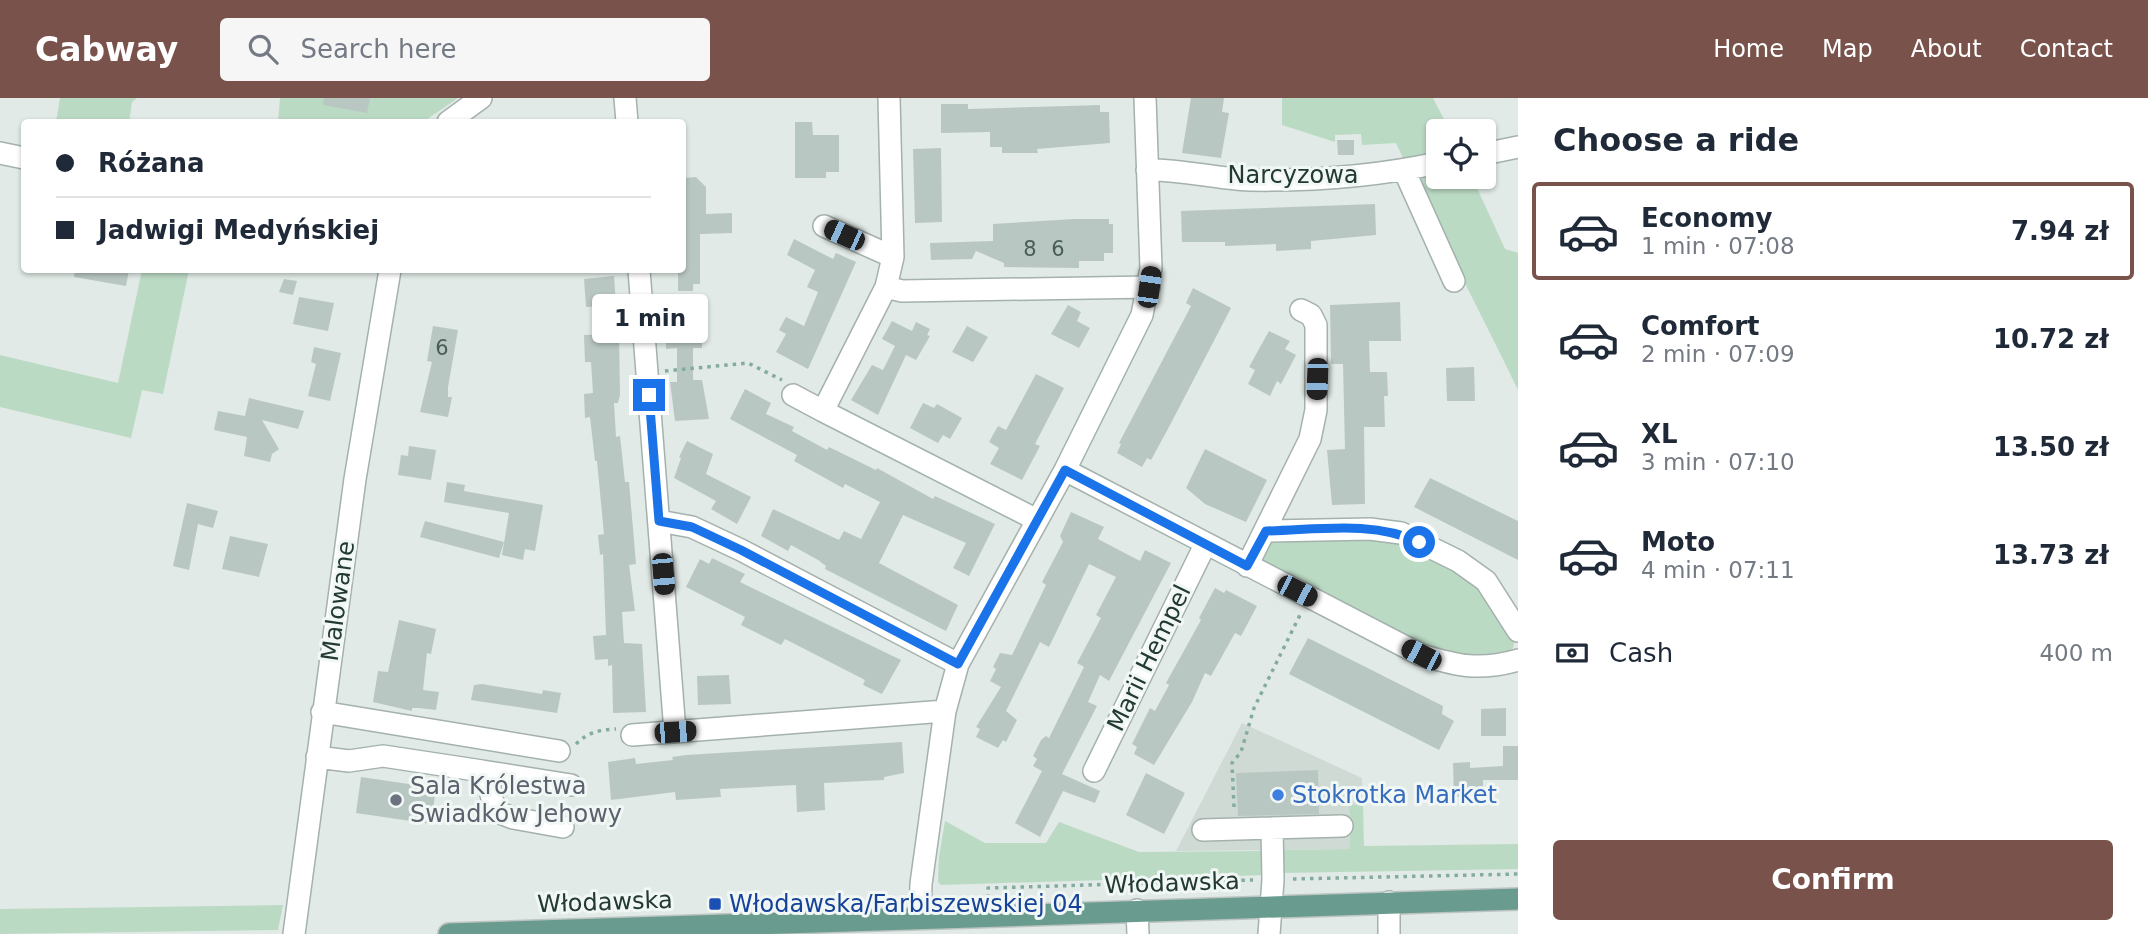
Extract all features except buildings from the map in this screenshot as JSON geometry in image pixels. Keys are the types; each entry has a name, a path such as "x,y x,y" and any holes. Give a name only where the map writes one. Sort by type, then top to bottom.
{"main road":[{"name":"Włodawska","path":"449,934 1518,899"}],"street":[{"path":"452,119 481,98"},
{"path":"625,98 627,119"},
{"path":"823,411 886,286 893,257 889,98"},
{"path":"920,917 921,884 945,711 958,664 1065,470 1142,315 1151,268 1145,98"},
{"path":"1496,152 1518,147"},
{"path":"0,153 21,157"},
{"name":"Narcyzowa","path":"1147,170 1173,169 1248,180 1386,174 1426,165"},
{"path":"1404,170 1454,281"},
{"path":"824,226 893,257"},
{"name":"Malowane","path":"294,934 355,479 389,273"},
{"path":"639,273 675,732"},
{"path":"886,286 902,291 1149,287"},
{"path":"1247,566 1310,439 1315,410 1315,326 1311,315 1301,310"},
{"path":"789,388 823,411 1037,520"},
{"path":"1065,470 1421,655 1456,665 1490,668 1518,660"},
{"path":"659,521 692,527 741,550 958,664"},
{"path":"1266,531 1370,529 1401,533 1458,561 1486,581 1518,631"},
{"name":"Marii Hempel","path":"1094,771 1205,545"},
{"path":"626,732 675,732 945,711"},
{"path":"322,712 559,751"},
{"path":"317,757 349,761 383,756 571,785"},
{"path":"482,771 488,781 495,811 513,818 563,827"},
{"path":"1203,830 1342,826"},
{"path":"1269,934 1272,828"},
{"path":"1389,902 1389,934"},
{"path":"1137,910 1138,934"}],"path":[{"path":"657,372 748,363 789,388"},
{"path":"1234,807 1232,763 1241,752 1254,708 1302,610"},
{"path":"559,751 571,750 584,736 597,730 626,732"}],"shaded area":[{"path":"1242,723 1362,778 1363,805 1349,806 1350,849 1176,851"}],"green space":[{"path":"60,98 137,98 132,102 129,119 56,119"},
{"path":"280,98 458,98 427,119 278,119"},
{"path":"1282,98 1433,98 1444,119 1426,119 1426,189 1478,189 1505,249 1518,253 1518,390 1396,143 1362,145 1361,134 1335,135 1335,142 1282,125"},
{"path":"141,273 188,273 163,394 142,390 131,438 0,407 0,355 118,383"},
{"path":"1384,536 1473,577 1515,639 1513,648 1490,656 1460,654 1425,644 1351,611 1263,563 1261,558 1269,540"},
{"path":"1349,805 1363,805 1364,846 1518,844 1518,869 1283,873 1283,850 1350,849"},
{"path":"945,821 985,843 1046,843 1059,822 1139,852 1266,851 1265,875 941,885 938,882 939,857"},
{"path":"283,905 278,930 0,934 0,909"}],"place":[{"name":"Stokrotka Market","path":"1278,795"},
{"name":"Sala Królestwa Swiadków Jehowy","path":"396,800"},
{"name":"Włodawska/Farbiszewskiej 04","path":"715,904"}],"route":[{"path":"649,395 659,521 692,527 741,550 958,664 1065,470 1247,566 1266,531 1370,529 1401,533 1419,542"}]}
